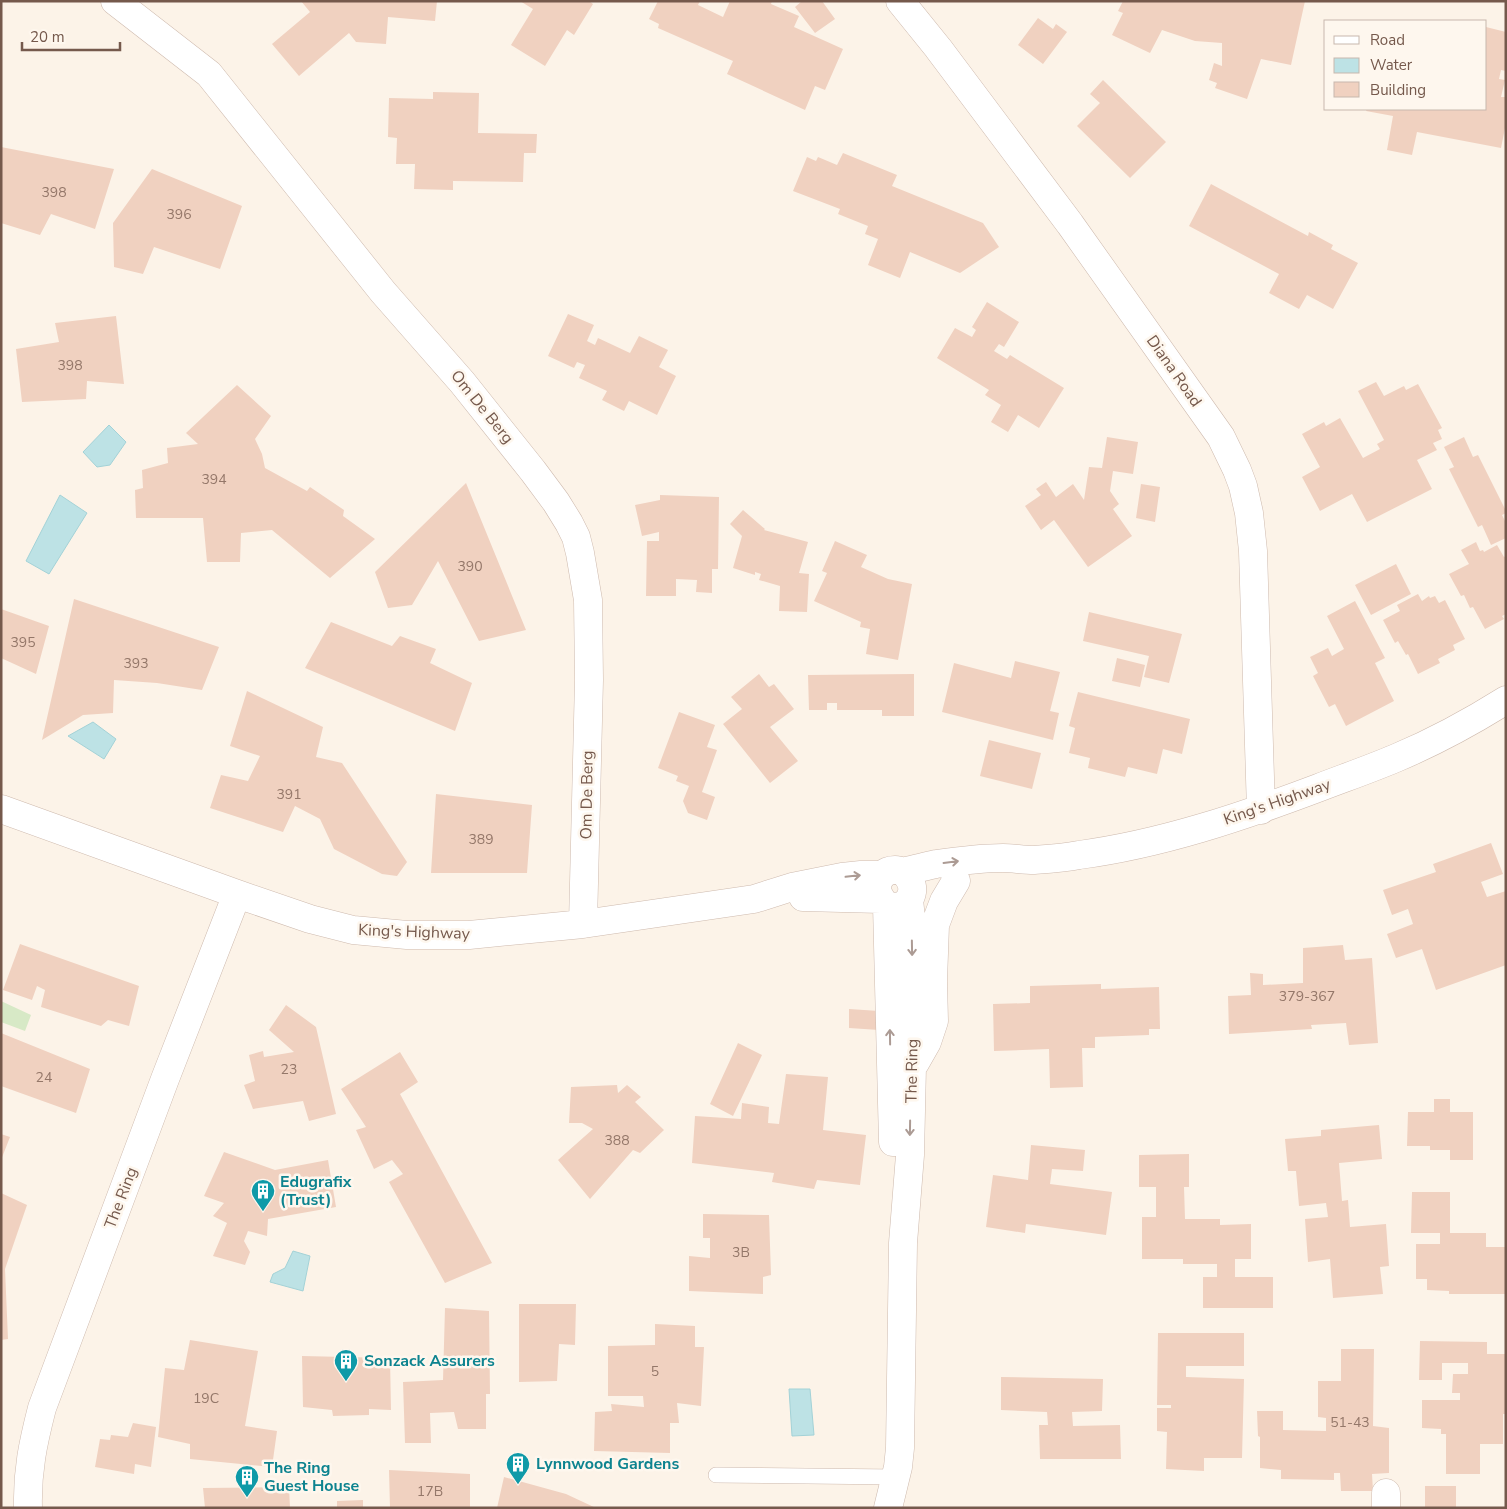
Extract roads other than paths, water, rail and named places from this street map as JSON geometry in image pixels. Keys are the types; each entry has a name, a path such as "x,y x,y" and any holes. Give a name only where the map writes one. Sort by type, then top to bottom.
{"street":[{"name":"Om De Berg","path":"115,1 208,74 383,292 462,382 533,471 570,523 580,553 588,600 590,680 583,924"},
{"name":"Diana Road","path":"900,1 938,48 1070,224 1221,438 1237,470 1249,514 1253,551 1261,810"},
{"name":"King's Highway","path":"896,890 930,865 975,859 1004,858 1032,860 1078,856 1175,836 1261,810 1396,758 1475,719 1506,700"},
{"name":"King's Highway","path":"1,809 237,894 310,918 353,930 398,934 469,935 583,924 754,899 772,900 896,890 956,881 1008,869 1032,860"},
{"path":"901,1068 927,1042 934,1021 935,925 944,901 956,881"},
{"name":"The Ring","path":"888,1508 896,1477 900,1448 903,1243 893,1167 901,1068 913,963 896,890"},
{"name":"The Ring","path":"28,1508 32,1447 42,1408 165,1079 237,894"}],"lane":[{"path":"716,1476 896,1477"}],"water":[{"path":"109,425 126,442 110,465 97,467 83,452"},
{"path":"60,495 87,513 49,574 26,561"},
{"path":"93,722 116,739 104,759 68,736"},
{"path":"293,1251 310,1256 303,1291 270,1282 273,1274 285,1268"},
{"path":"789,1389 810,1389 814,1435 792,1436"}],"place":[{"name":"Edugrafix (Trust)","path":"263,1212"},
{"name":"Sonzack Assurers","path":"346,1382"},
{"name":"Lynnwood Gardens","path":"518,1485"},
{"name":"The Ring Guest House","path":"247,1498"}]}
